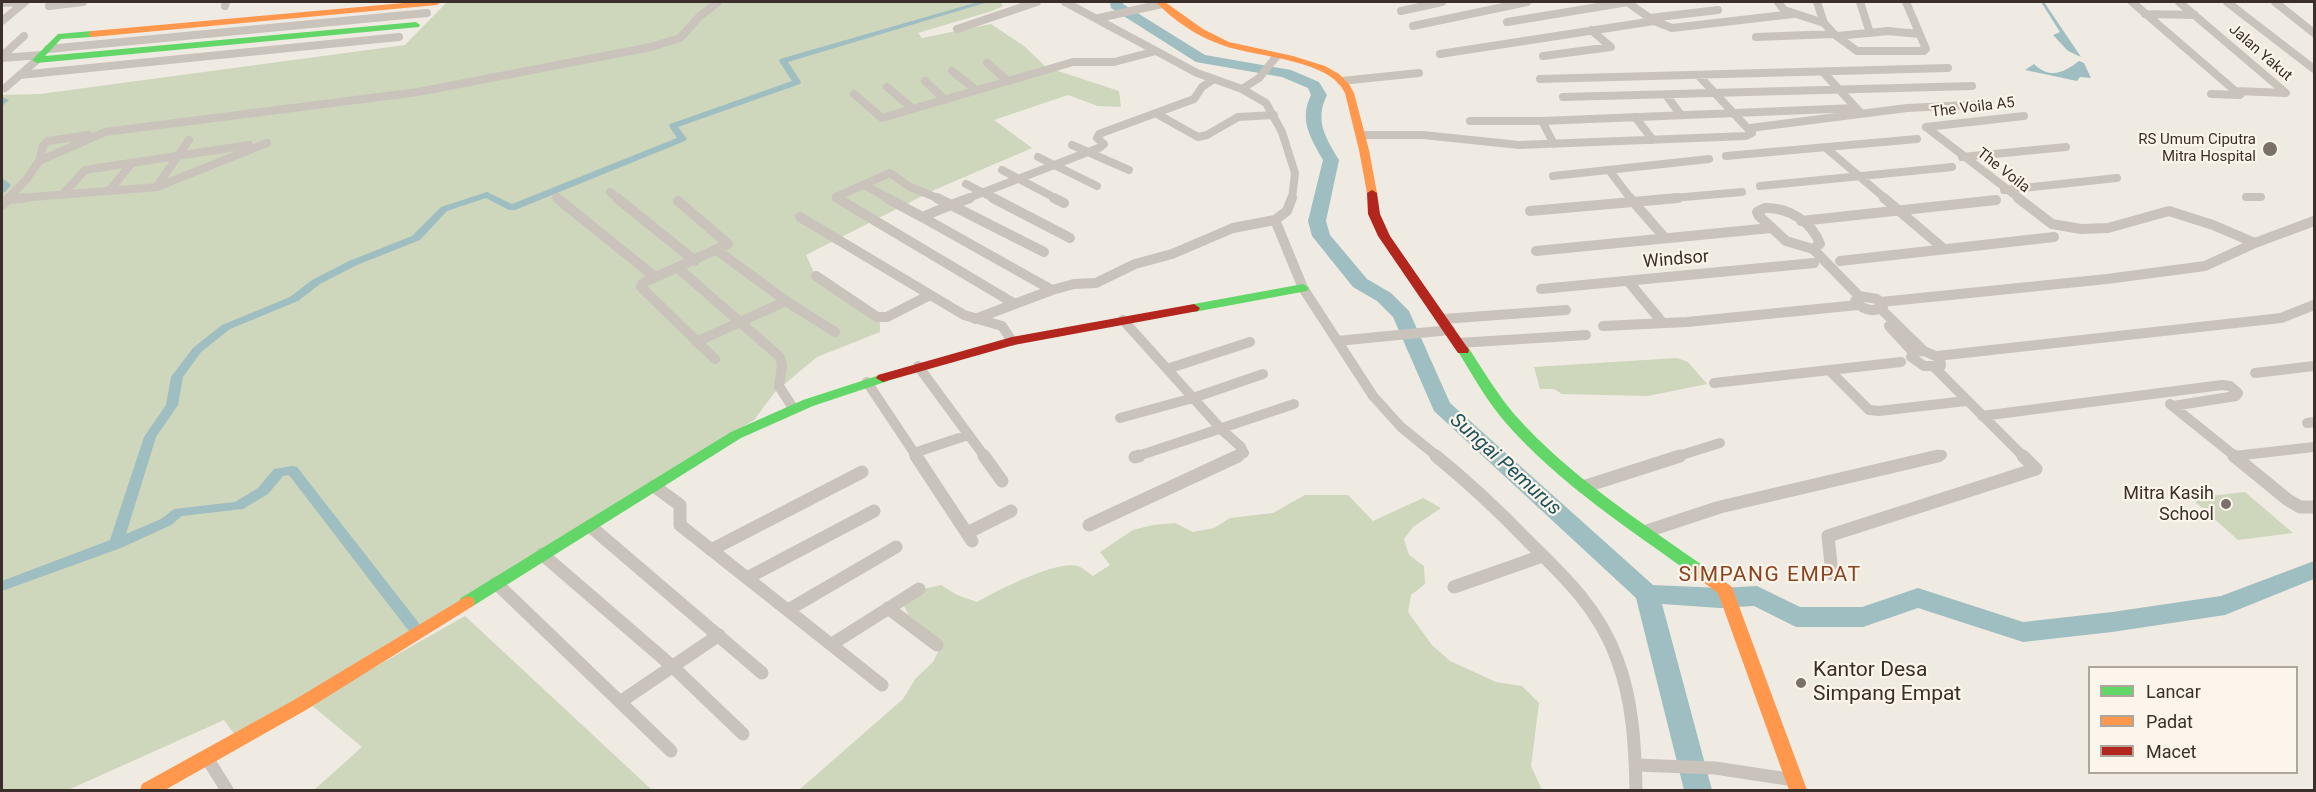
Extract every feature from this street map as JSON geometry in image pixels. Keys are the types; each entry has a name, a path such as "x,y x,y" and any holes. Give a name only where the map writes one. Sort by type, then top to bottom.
{"street":[{"path":"2,3 23,2"},
{"path":"2,21 23,2"},
{"path":"49,6 82,2"},
{"path":"2,57 182,41 309,24 437,2"},
{"path":"4,202 26,180 39,161 43,146 48,141 418,92 651,47 680,38 700,16 718,2"},
{"path":"957,28 1037,2"},
{"path":"975,319 1052,290 1074,284 1096,283 1135,264 1172,254 1214,234 1275,220 1290,208 1295,181 1282,132 1274,115 1262,99 1242,89 1197,73 1099,18 1065,2"},
{"path":"1401,11 1442,2"},
{"path":"1413,26 1527,2"},
{"path":"1507,22 1627,2 1663,27 1672,28 1793,14"},
{"path":"1778,2 1780,8 1793,14 1824,22"},
{"path":"1816,2 1824,22 1836,35 1857,51 1924,51 1926,49 1906,2"},
{"path":"1860,2 1870,33"},
{"path":"2132,2 2240,95 2211,94"},
{"name":"Jalan Yakut","path":"2179,2 2286,93 2236,91"},
{"path":"2227,2 2314,69"},
{"path":"2275,2 2314,33"},
{"path":"1099,18 1161,3 1179,18 1214,39 1269,65 1320,70 1344,84 1421,76"},
{"path":"1440,54 1718,10"},
{"path":"309,24 427,13"},
{"path":"2145,14 2195,15"},
{"path":"158,70 196,24"},
{"path":"5,88 42,55 58,37 196,24 416,25"},
{"path":"291,52 309,24"},
{"path":"1542,56 1611,47 1591,30"},
{"path":"1756,37 1892,31 1919,34"},
{"path":"2,57 24,36"},
{"path":"20,75 291,52 399,38"},
{"path":"854,94 882,118 1073,62 1114,62 1156,51"},
{"path":"987,63 1008,81"},
{"path":"1242,89 1269,65"},
{"path":"1028,66 1036,73"},
{"path":"1540,80 1948,68"},
{"path":"952,71 976,90"},
{"path":"1823,72 1862,114"},
{"path":"1362,135 1442,136 1519,146 1746,136 1752,133 1750,128 1732,113 1698,75"},
{"path":"922,217 1104,145 1097,138 1099,134 1194,99 1202,87 1214,79"},
{"path":"925,81 945,100"},
{"path":"1344,84 1362,135 1371,176 1374,213 1394,252 1515,424 1583,487 1728,597 1796,785"},
{"path":"1563,96 1972,86"},
{"path":"887,87 913,109"},
{"path":"1666,95 1681,115"},
{"path":"1750,128 1915,107 1990,104"},
{"path":"1470,121 1542,121 1856,108"},
{"path":"1157,114 1198,137 1207,135 1238,117 1274,115"},
{"name":"The Voila A5","path":"1926,127 2024,116"},
{"path":"1635,117 1653,140"},
{"path":"1542,121 1554,144"},
{"name":"The Voila","path":"1926,127 2004,190 2052,224 2068,228 2116,226 2169,211 2252,245"},
{"path":"39,161 105,132"},
{"path":"1726,156 1917,139"},
{"path":"157,186 189,140"},
{"path":"4,202 157,186 267,143 85,170 62,195"},
{"path":"1072,145 1129,170"},
{"path":"1962,157 2066,147"},
{"path":"1826,148 1944,249"},
{"path":"1038,157 1097,186"},
{"path":"1553,176 1709,159"},
{"path":"109,191 132,163"},
{"path":"1760,186 1952,167"},
{"path":"1002,170 1064,203"},
{"path":"1609,170 1665,238"},
{"path":"1015,304 836,199 893,174 908,186 932,194 1044,252"},
{"path":"2004,190 2117,178"},
{"path":"966,184 1070,238"},
{"path":"864,185 1052,290"},
{"path":"610,192 695,261"},
{"path":"1530,211 1742,192"},
{"path":"2246,197 2260,197"},
{"path":"557,198 655,278"},
{"path":"1801,221 1995,200"},
{"path":"678,201 728,244 718,251 643,283 642,289 714,359"},
{"path":"1773,207 1787,210 1820,241 1818,247 1813,249 1792,245 1771,228 1757,212 1762,208 1773,207"},
{"path":"800,217 930,295 975,319 1002,326 1012,341"},
{"path":"1275,220 1303,288 1373,396 1393,419 1425,449 1475,488 1577,589 1593,608 1608,633 1622,670 1629,698 1636,765 1636,790"},
{"path":"1879,307 2191,268 2214,263 2313,220"},
{"path":"1536,250 1771,228"},
{"path":"1840,261 2054,237"},
{"path":"1813,249 1859,301"},
{"path":"718,251 786,301 835,332"},
{"name":"Windsor","path":"1541,289 1814,264"},
{"path":"678,268 780,357 782,366 779,386 793,408"},
{"path":"816,276 877,317 894,314 930,295"},
{"path":"1628,281 1662,322"},
{"path":"149,790 300,705 736,435 793,408 918,366 1012,341 1303,288"},
{"path":"1603,326 1687,322 1859,301 1868,296 1918,351 1937,356 2281,318 2314,305"},
{"path":"696,342 786,301"},
{"path":"1337,341 1417,332 1446,324 1566,310"},
{"path":"1089,525 1244,453 1123,320"},
{"path":"1458,344 1586,334"},
{"path":"1167,369 1250,342"},
{"path":"1832,574 1828,536 2036,469 1935,368 1916,363 1911,357 1918,351"},
{"path":"1935,368 1942,363 1937,356"},
{"path":"1714,383 1901,362"},
{"path":"918,366 1002,481"},
{"path":"2255,373 2314,366"},
{"path":"1829,370 1869,410 1966,400"},
{"path":"1120,418 1193,398 1263,374"},
{"path":"867,382 970,537 1011,511"},
{"path":"1982,416 2222,385 2230,386 2238,393 2236,396 2173,406"},
{"path":"2158,394 2294,504 2314,507"},
{"path":"1135,457 1222,430 1294,404"},
{"path":"914,453 968,435"},
{"path":"1583,487 1720,443"},
{"path":"2234,456 2314,447"},
{"path":"1644,532 1720,507 1942,455"},
{"path":"711,550 862,472"},
{"path":"654,486 680,505 678,521 680,525 882,685"},
{"path":"747,578 874,511"},
{"path":"590,526 762,673"},
{"path":"788,610 896,547"},
{"path":"542,554 672,666 743,734"},
{"path":"1454,587 1542,556"},
{"path":"496,583 671,751"},
{"path":"832,644 919,588"},
{"path":"888,608 937,645"},
{"path":"621,702 719,635"},
{"path":"207,758 227,790"},
{"path":"1636,765 1715,768 1796,785"}],"green space":[{"path":"447,2 1001,2 1003,6 992,11 918,33 922,38 991,24 1024,46 1046,67 1119,91 1121,107 1098,106 1068,95 994,120 1032,148 932,191 806,255 817,279 880,317 880,332 817,357 775,392 754,420 237,738 224,720 68,790 2,790 2,95 40,94 405,45"},
{"path":"1677,358 1688,362 1707,384 1648,396 1562,394 1554,389 1540,389 1534,367"},
{"path":"2245,492 2293,533 2238,540 2191,498"},
{"path":"1305,495 1348,495 1373,521 1423,498 1441,508 1413,527 1404,539 1409,555 1424,566 1425,584 1411,595 1408,612 1432,645 1450,661 1496,682 1522,686 1539,703 1531,766 1542,790 799,790 903,699 916,678 933,662 942,644 910,618 902,602 918,590 941,585 957,595 977,602 1027,578 1068,565 1077,566 1093,576 1110,565 1100,552 1133,530 1175,523 1193,532 1214,528 1230,518 1273,513"},
{"path":"465,616 652,790 314,790 362,747 310,704"}],"water":[{"path":"2041,2 2044,2 2081,57 2068,51 2053,35 2060,32"},
{"path":"2079,61 2084,63 2091,78 2080,77 2077,81 2025,70 2034,64 2046,72 2057,73"}],"waterway":[{"path":"116,543 150,437 172,405 177,377 197,350 226,327 294,299 316,282 353,263 416,238 444,209 487,195 512,208 682,139 673,126 797,82 783,61 984,2"},
{"name":"Sungai Pemurus","path":"1117,2 1116,5 1201,59 1286,73 1314,85 1319,95 1314,104 1312,121 1317,136 1331,160 1317,221 1321,236 1360,283 1384,297 1402,315 1441,406 1647,594"},
{"path":"2,100 5,100 2,103"},
{"path":"2,181 6,185 2,190"},
{"path":"116,543 166,522 179,512 238,506 263,491 279,472 292,470 413,626"},
{"path":"2,586 116,543"},
{"path":"1647,594 1720,598 1757,596 1796,617 1863,617 1918,598 2023,632 2112,622 2225,605 2314,570"},
{"name":"Sungai Pemurus","path":"1647,594 1698,790"}],"traffic: fast":[{"path":"92,34 58,37 37,60 416,25"},
{"path":"1194,308 1303,288"},
{"path":"1463,350 1501,408 1537,446 1605,503 1702,573"},
{"path":"467,602 736,435 808,403 883,378"}],"traffic: slow":[{"path":"92,34 437,2"},
{"path":"1160,2 1191,26 1226,44 1290,58 1322,68 1335,76 1346,86 1349,93 1364,150 1372,193"},
{"path":"1702,573 1725,590 1798,790"},
{"path":"149,790 300,705 467,602"}],"traffic: jam":[{"path":"1372,193 1374,214 1384,236 1463,350"},
{"path":"883,378 1012,341 1194,308"}],"place":[{"name":"RS Umum Ciputra Mitra Hospital","path":"2270,149"},
{"name":"Mitra Kasih School","path":"2226,504"},
{"name":"Kantor Desa Simpang Empat","path":"1801,683"}],"district":[{"name":"SIMPANG EMPAT","path":"1770,576"}]}
